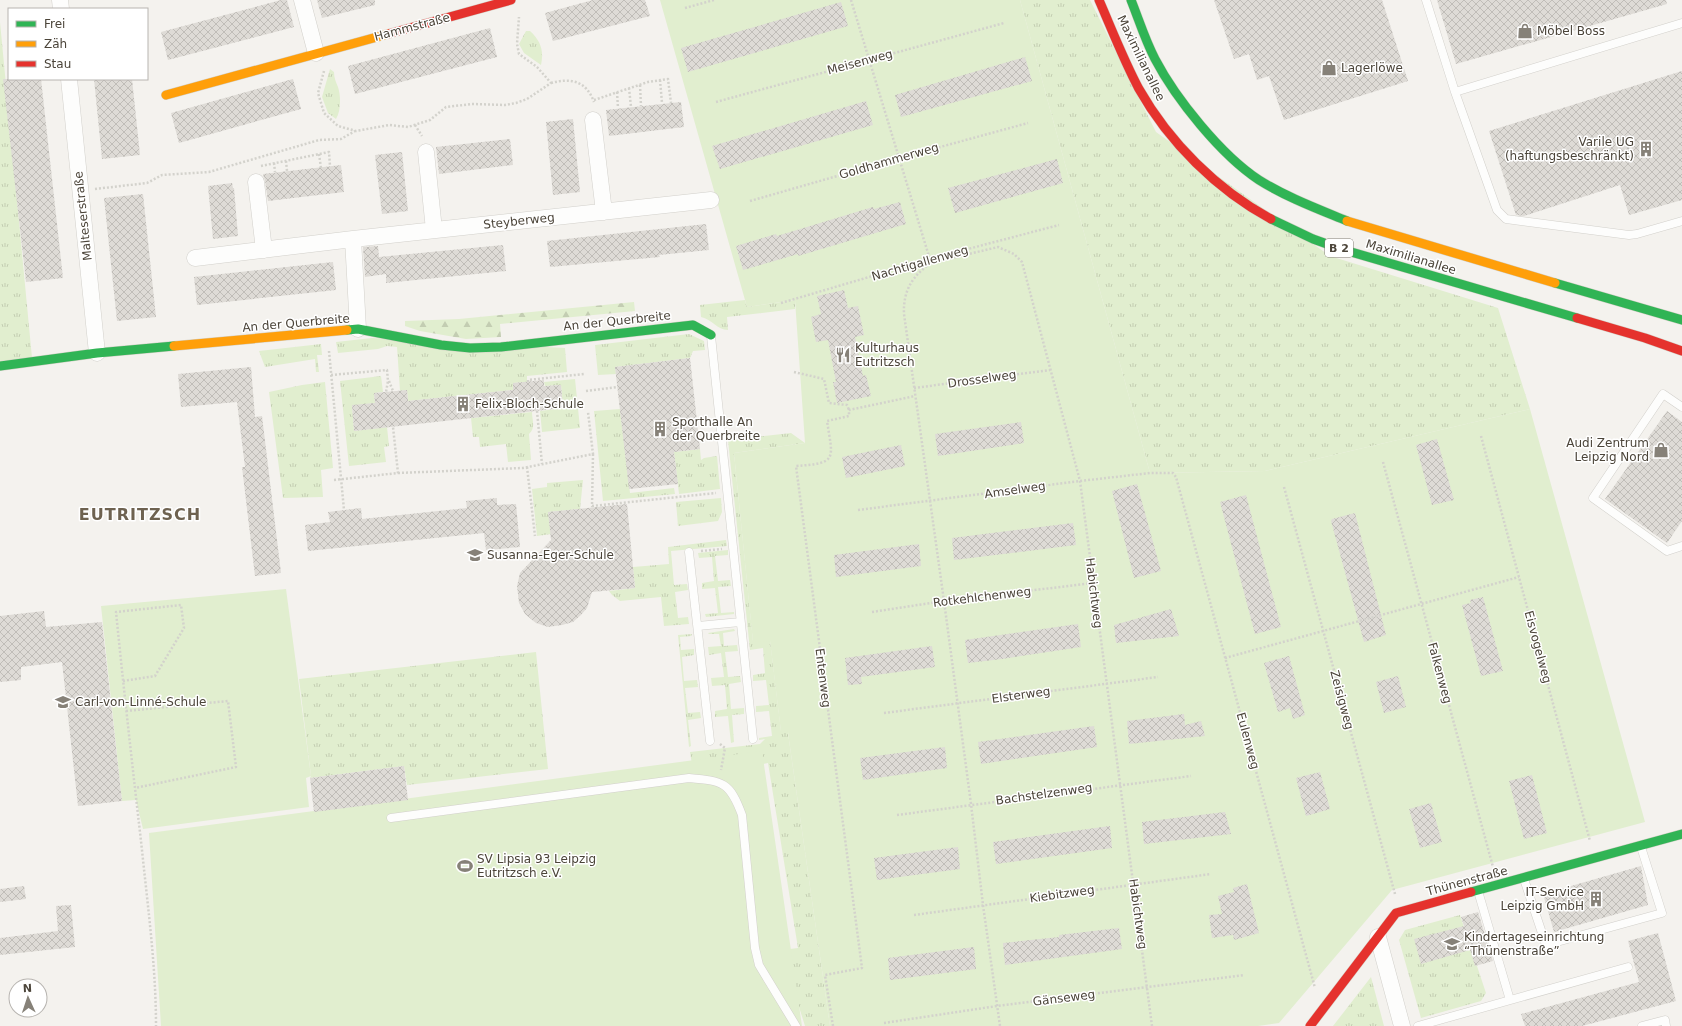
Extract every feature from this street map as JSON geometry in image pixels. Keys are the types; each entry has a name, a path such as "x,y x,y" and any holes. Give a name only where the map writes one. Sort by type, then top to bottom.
{"main road":[{"name":"Hammstraße","path":"166,94 508,0"},
{"name":"Maximilianallee","path":"1099,0 1126,61 1147,101 1169,134 1201,167 1239,199 1275,221 1312,239 1351,252 1645,338 1682,351"},
{"name":"Maximilianallee","path":"1131,0 1155,59 1191,113 1220,145 1258,178 1322,212 1356,224 1682,320"},
{"name":"An der Querbreite","path":"0,366 97,353 358,329 441,345 470,348 501,347 693,325 711,335"},
{"name":"Thünenstraße","path":"1310,1026 1396,913 1682,834"}],"street":[{"path":"302,0 323,52"},
{"name":"Malteserstraße","path":"68,80 97,353"},
{"path":"593,120 604,212"},
{"path":"426,152 434,230"},
{"path":"255,175 264,250"},
{"name":"Steyberweg","path":"196,258 353,239 711,200"},
{"path":"353,239 358,329"},
{"path":"1378,937 1402,1026"}],"lane":[{"path":"1426,0 1455,92 1498,210 1506,218 1629,235 1682,221"},
{"path":"1455,92 1682,23"},
{"path":"711,335 753,739"},
{"path":"1682,407 1663,394 1594,498 1667,551 1682,546"},
{"path":"689,552 710,741"},
{"path":"698,626 740,622"},
{"path":"391,818 689,778 709,780 724,785 735,796 742,815 755,948 759,965 796,1026"},
{"path":"1524,878 1546,945 1662,913 1641,845"},
{"path":"1478,890 1510,1000"},
{"path":"1418,1026 1628,967"},
{"path":"1642,1026 1665,1020 1666,1026"}],"path":[{"path":"685,8 714,0"},
{"path":"851,0 931,263 923,268 914,278 903,300 904,314 958,704 982,905 1000,1026"},
{"path":"518,14 520,20 517,44 519,54 537,67 551,83"},
{"name":"Meisenweg","path":"716,102 1004,22"},
{"path":"323,52 318,93 324,113 338,126 356,131"},
{"path":"594,100 629,88 668,79 671,103"},
{"path":"91,189 147,184 162,175 209,172 319,140 341,139 356,131 389,125 408,127 430,120 446,107 472,104 505,105 516,103 527,99 551,83 563,80 578,83 587,90 594,100 595,115 593,120"},
{"path":"660,80 662,103"},
{"path":"640,85 641,106"},
{"path":"629,88 631,107"},
{"path":"616,92 618,108"},
{"name":"Goldhammerweg","path":"750,202 900,158 1028,123"},
{"path":"255,175 274,163 329,152 330,166"},
{"path":"319,154 321,168"},
{"path":"253,158 254,163"},
{"path":"286,161 287,171"},
{"path":"274,163 276,172"},
{"name":"Nachtigallenweg","path":"781,303 930,259 1059,225"},
{"name":"Habichtweg","path":"931,263 998,247 1014,254 1022,262 1080,481 1152,1026"},
{"path":"328,348 344,510"},
{"path":"331,375 387,370 388,381 386,392"},
{"name":"Drosselweg","path":"914,388 1050,370"},
{"path":"794,372 824,379 829,403 847,405 849,410"},
{"path":"528,382 528,380 584,374"},
{"path":"388,381 393,391"},
{"path":"586,391 617,387"},
{"name":"Entenweg","path":"833,1026 825,975 862,968 796,466 819,464 825,462 830,457 832,451 827,421 849,416 849,410 915,396"},
{"path":"537,411 542,464"},
{"path":"588,412 593,454 592,507 727,492"},
{"path":"393,427 398,473"},
{"name":"Eisvogelweg","path":"1481,436 1595,858"},
{"path":"334,480 398,473 527,467 593,454"},
{"name":"Falkenweg","path":"1383,462 1498,885"},
{"path":"527,467 535,536"},
{"name":"Amselweg","path":"858,510 1080,481 1150,473 1173,473"},
{"name":"Eulenweg","path":"1173,473 1176,477 1322,1010"},
{"name":"Zeisigweg","path":"1284,487 1400,912"},
{"path":"689,552 732,548"},
{"path":"1225,658 1519,577"},
{"name":"Rotkehlchenweg","path":"872,612 944,601 1093,583"},
{"path":"122,681 155,676 184,628 181,605 116,612 122,681 152,936 156,1026"},
{"name":"Elsterweg","path":"884,713 1158,677"},
{"path":"126,711 228,701 236,767 135,788"},
{"path":"710,741 721,744 725,748 718,782"},
{"name":"Bachstelzenweg","path":"897,815 1120,784 1191,776"},
{"name":"Kiebitzweg","path":"914,915 1211,874"},
{"name":"Gänseweg","path":"884,1023 997,1006 1244,975"}],"green space":[{"path":"660,0 1020,0 1150,473 1265,471 1530,409 1645,822 1392,890 1279,1023 1258,1026 830,1026 788,732 781,732 770,641 753,642 734,453 805,443 795,300 747,307"},
{"path":"1020,0 1090,0 1156,132 1330,256 1498,308 1530,409 1265,471 1150,473"},
{"path":"0,22 32,358 0,361"},
{"path":"526,31 530,31 541,46 541,65 524,53 519,44"},
{"path":"330,69 334,72 340,95 340,108 336,119 328,113 322,97"},
{"path":"745,300 747,307 795,300 795,309 727,317 728,330 724,330 701,317 700,305"},
{"path":"634,302 635,311 500,324 501,337 466,339 420,331 405,326 405,321 459,319"},
{"path":"689,334 704,341 705,350 693,351 690,358 615,367 616,374 598,375 595,345"},
{"path":"372,338 565,348 567,372 527,376 527,382 513,383 513,390 408,401 407,390 400,391 397,347 387,346 378,349 338,353 336,342"},
{"path":"321,344 322,355 317,355 319,372 316,372 315,359 265,367 259,351"},
{"path":"381,376 383,392 374,393 375,403 352,406 354,431 387,427 389,446 384,447 386,462 349,466 340,381"},
{"path":"575,379 580,428 542,432 540,411 563,408 561,385 545,386 544,382"},
{"path":"325,382 333,468 321,470 323,497 283,498 269,392"},
{"path":"620,409 630,493 674,488 675,494 603,501 594,411"},
{"path":"532,412 533,427 529,434 531,460 508,462 506,444 480,447 479,437 473,437 471,418"},
{"path":"791,433 805,443 734,453 753,641 770,640 781,731 788,732 830,1026 805,1026 793,988 693,771 690,752 760,744 765,739 759,740 759,738 772,736 769,711 756,712 756,706 769,705 766,680 753,681 753,675 765,673 763,648 750,650 728,440","holes":["768,763 798,948 782,950 752,766"]},
{"path":"700,449 701,460 704,458 717,456 720,489 679,494 674,452"},
{"path":"583,480 580,509 548,512 551,534 537,536 532,489 547,487 547,483"},
{"path":"721,498 722,512 718,521 678,526 676,502"},
{"path":"726,540 727,546 671,551 674,585 687,584 688,590 675,592 678,618 688,617 689,624 664,626 661,597 620,601 609,591 635,588 633,567 669,564 668,547"},
{"path":"728,550 728,555 715,556 718,581 730,580 731,586 718,587 721,613 734,612 734,614 706,617 705,614 718,613 715,588 702,589 702,583 714,581 712,557 699,558 698,553"},
{"path":"286,589 311,776 306,778 309,807 143,829 136,800 122,801 101,606"},
{"path":"734,629 735,631 723,633 724,646 737,645 738,651 725,652 728,677 740,676 741,682 729,684 731,709 744,708 744,714 732,715 734,742 731,743 728,716 715,717 715,711 727,709 725,685 712,686 711,678 724,677 721,653 709,655 708,647 721,646 719,634 708,633"},
{"path":"692,634 691,636 680,637 681,650 694,649 694,655 682,657 684,681 697,680 698,687 685,688 688,713 700,712 701,718 688,720 691,746 689,747 678,635"},
{"path":"536,652 548,769 407,785 404,766 310,778 311,776 299,679"},
{"name":"SV Lipsia 93 Leipzig Eutritzsch e.V.","path":"762,751 802,1026 161,1026 149,833"},
{"path":"1460,915 1486,993 1481,1001 1421,1018 1399,940 1405,930"},
{"path":"1371,977 1384,1026 1333,1026"}],"building":[{"path":"281,0 287,0 294,27 168,60 161,32"},
{"path":"317,0 375,0 375,5 322,18"},
{"path":"593,0 645,0 650,16 553,41 545,13"},
{"name":"Lagerlöwe","path":"1214,0 1382,0 1408,81 1284,120 1269,76 1257,80 1249,54 1234,59"},
{"name":"Möbel Boss","path":"1437,0 1666,0 1667,4 1456,64"},
{"path":"841,2 848,26 688,72 681,48"},
{"path":"490,28 497,57 355,94 348,66"},
{"path":"1025,57 1032,81 901,117 895,95"},
{"path":"1682,71 1682,200 1629,215 1620,185 1524,216 1516,215 1489,131"},
{"path":"3,79 41,80 63,278 26,282"},
{"path":"293,79 301,109 179,143 171,113"},
{"path":"94,80 132,80 140,155 102,159"},
{"path":"866,101 873,125 720,169 712,146"},
{"path":"681,102 684,127 609,136 606,110"},
{"path":"573,119 580,192 553,195 546,122"},
{"path":"510,139 513,165 439,174 436,147"},
{"path":"402,152 408,211 382,214 375,155"},
{"path":"1057,159 1063,183 955,213 948,188"},
{"path":"341,165 344,192 268,201 263,174"},
{"path":"232,183 234,188 238,236 213,239 208,186"},
{"path":"143,194 156,317 117,321 104,198"},
{"path":"900,202 906,224 798,256 798,254 743,270 736,246 776,234 777,236 873,207 874,209"},
{"path":"706,224 709,250 659,255 660,257 550,267 547,241"},
{"path":"503,245 506,271 386,283 386,274 365,277 363,247 378,246 379,257"},
{"path":"333,262 336,290 197,305 194,277"},
{"path":"844,290 848,308 858,306 864,335 855,337 863,376 866,375 871,396 837,403 833,382 836,382 828,340 816,342 811,317 821,314 817,296"},
{"name":"Sporthalle An der Querbreite","path":"690,358 700,449 674,452 678,484 629,489 615,367"},
{"path":"251,367 255,417 262,416 281,573 255,576 242,467 245,467 237,402 181,407 178,374"},
{"name":"Felix-Bloch-Schule","path":"544,380 544,386 561,385 563,408 354,431 352,405 375,403 374,393 407,390 408,401 513,390 513,383"},
{"name":"Audi Zentrum Leipzig Nord","path":"1667,411 1682,422 1682,521 1667,543 1605,499"},
{"path":"1021,422 1024,443 938,456 935,434"},
{"path":"1437,439 1454,500 1432,505 1416,445"},
{"path":"901,445 905,466 846,478 842,457"},
{"path":"1137,484 1161,571 1134,578 1112,491"},
{"path":"1246,495 1281,627 1255,634 1220,502"},
{"path":"497,498 497,505 516,504 520,547 486,550 484,533 308,551 305,525 330,522 328,512 361,508 362,519 467,508 466,501"},
{"path":"627,504 635,588 592,592 587,608 581,615 573,622 562,625 548,627 536,623 525,614 519,603 517,586 520,573 551,540 548,512"},
{"path":"1355,513 1386,635 1364,642 1331,521 1332,519"},
{"path":"1073,523 1076,545 954,560 952,538"},
{"path":"919,544 921,566 836,577 834,555"},
{"path":"1483,597 1503,671 1481,676 1462,605 1471,603 1470,600"},
{"path":"1171,609 1179,636 1116,643 1114,625"},
{"path":"44,611 46,627 102,622 122,801 78,806 62,662 21,667 21,680 0,682 0,616"},
{"path":"1078,624 1081,647 968,663 965,640"},
{"path":"932,646 935,667 861,677 862,684 848,685 845,658"},
{"path":"1289,656 1305,715 1293,719 1290,708 1278,712 1264,663"},
{"path":"1398,676 1406,707 1384,713 1376,682"},
{"path":"1184,714 1185,725 1201,721 1205,736 1129,744 1127,721"},
{"path":"1094,726 1097,747 981,764 978,742"},
{"path":"945,747 947,768 863,780 860,758"},
{"path":"404,766 408,800 314,812 310,778"},
{"path":"1320,772 1330,809 1306,816 1296,778"},
{"path":"1532,775 1547,833 1524,839 1509,781"},
{"path":"1431,803 1442,842 1420,848 1409,809"},
{"path":"1225,812 1231,834 1144,844 1142,822"},
{"path":"1110,826 1112,848 996,864 993,842"},
{"path":"958,847 960,869 877,880 874,858"},
{"name":"IT-Service Leipzig GmbH","path":"1641,866 1648,905 1554,932 1543,894"},
{"path":"1247,884 1259,933 1234,940 1233,935 1212,938 1209,915 1222,914 1218,896 1234,892 1233,888"},
{"path":"24,886 26,899 0,902 0,889"},
{"path":"71,905 75,947 0,955 0,938 58,931 56,906"},
{"path":"1478,912 1493,961 1475,966 1470,950 1421,964 1414,939 1464,926 1461,917"},
{"path":"1119,928 1122,949 1005,965 1003,943 1059,937 1059,935"},
{"path":"1658,933 1676,1001 1582,1026 1525,1026 1521,1014 1639,982 1628,941"},
{"path":"974,947 976,969 890,980 888,958"}],"traffic: fast":[{"path":"1131,0 1148,45 1164,75 1187,108 1215,141 1244,169 1259,180 1291,197 1347,221"},
{"path":"1271,219 1313,239 1341,249 1577,318"},
{"path":"1555,283 1682,320"},
{"path":"347,330 358,329 441,345 470,348 501,347 693,325 711,335"},
{"path":"0,366 97,353 174,346"},
{"path":"1471,892 1682,834"}],"traffic: slow":[{"path":"166,95 388,34"},
{"path":"1347,221 1555,283"},
{"path":"174,346 347,330"}],"traffic: jam":[{"path":"388,34 511,0"},
{"path":"1099,0 1139,89 1165,128 1180,146 1213,179 1232,194 1271,219"},
{"path":"1577,318 1645,338 1682,351"},
{"path":"1310,1026 1396,913 1471,892"}],"place":[{"name":"Möbel Boss","path":"1525,31"},
{"name":"Lagerlöwe","path":"1329,68"},
{"name":"Varile UG (haftungsbeschränkt)","path":"1646,149"},
{"name":"Kulturhaus Eutritzsch","path":"843,355"},
{"name":"Felix-Bloch-Schule","path":"463,404"},
{"name":"Sporthalle An der Querbreite","path":"660,429"},
{"name":"Audi Zentrum Leipzig Nord","path":"1661,450"},
{"name":"Susanna-Eger-Schule","path":"475,555"},
{"name":"Carl-von-Linné-Schule","path":"63,702"},
{"name":"SV Lipsia 93 Leipzig Eutritzsch e.V.","path":"465,866"},
{"name":"IT-Service Leipzig GmbH","path":"1596,899"},
{"name":"Kindertageseinrichtung “Thünenstraße”","path":"1452,944"}],"district":[{"name":"EUTRITZSCH","path":"140,514"}]}
